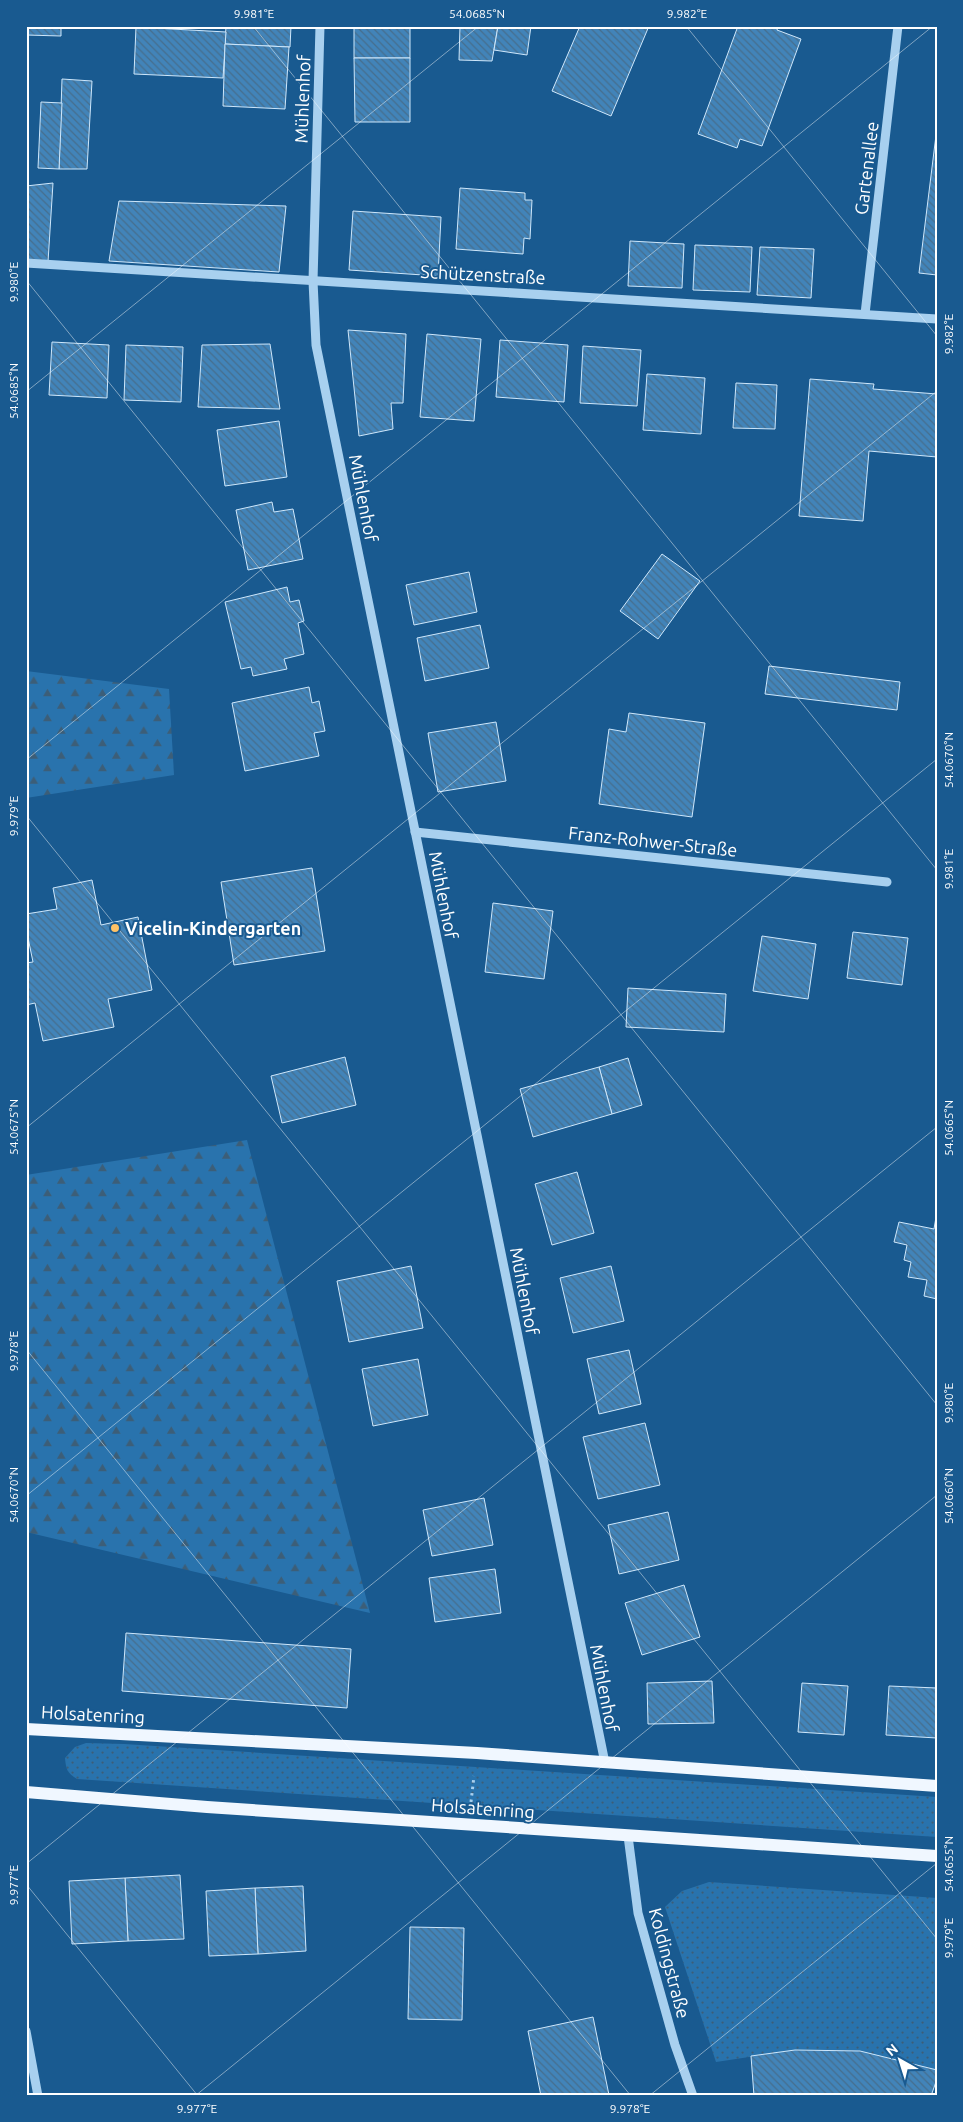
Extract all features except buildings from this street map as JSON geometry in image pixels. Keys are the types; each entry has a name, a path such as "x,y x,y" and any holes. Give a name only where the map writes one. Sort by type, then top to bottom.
{"main road":[{"name":"Holsatenring","path":"26,1728 477,1753 937,1786"},
{"name":"Holsatenring","path":"26,1792 468,1825 937,1856"}],"street":[{"name":"Mühlenhof","path":"320,26 313,280 316,344 605,1763"},
{"name":"Gartenallee","path":"865,314 898,26"},
{"name":"Schützenstraße","path":"26,263 937,319"},
{"name":"Franz-Rohwer-Straße","path":"415,832 887,882"},
{"name":"Koldingstraße","path":"628,1836 638,1914 675,2045 693,2096"},
{"path":"26,2031 38,2096"}],"path":[{"path":"468,1825 477,1753"}],"green space":[{"path":"26,671 169,689 174,775 26,798"},
{"path":"247,1140 370,1613 26,1532 26,1175"},
{"path":"86,1743 937,1797 937,1837 77,1779 68,1770 65,1758 75,1747"},
{"path":"709,1882 937,1898 937,2070 859,2051 795,2050 716,2062 665,1907 682,1891"}],"place":[{"name":"Vicelin-Kindergarten","path":"115,928"}]}
